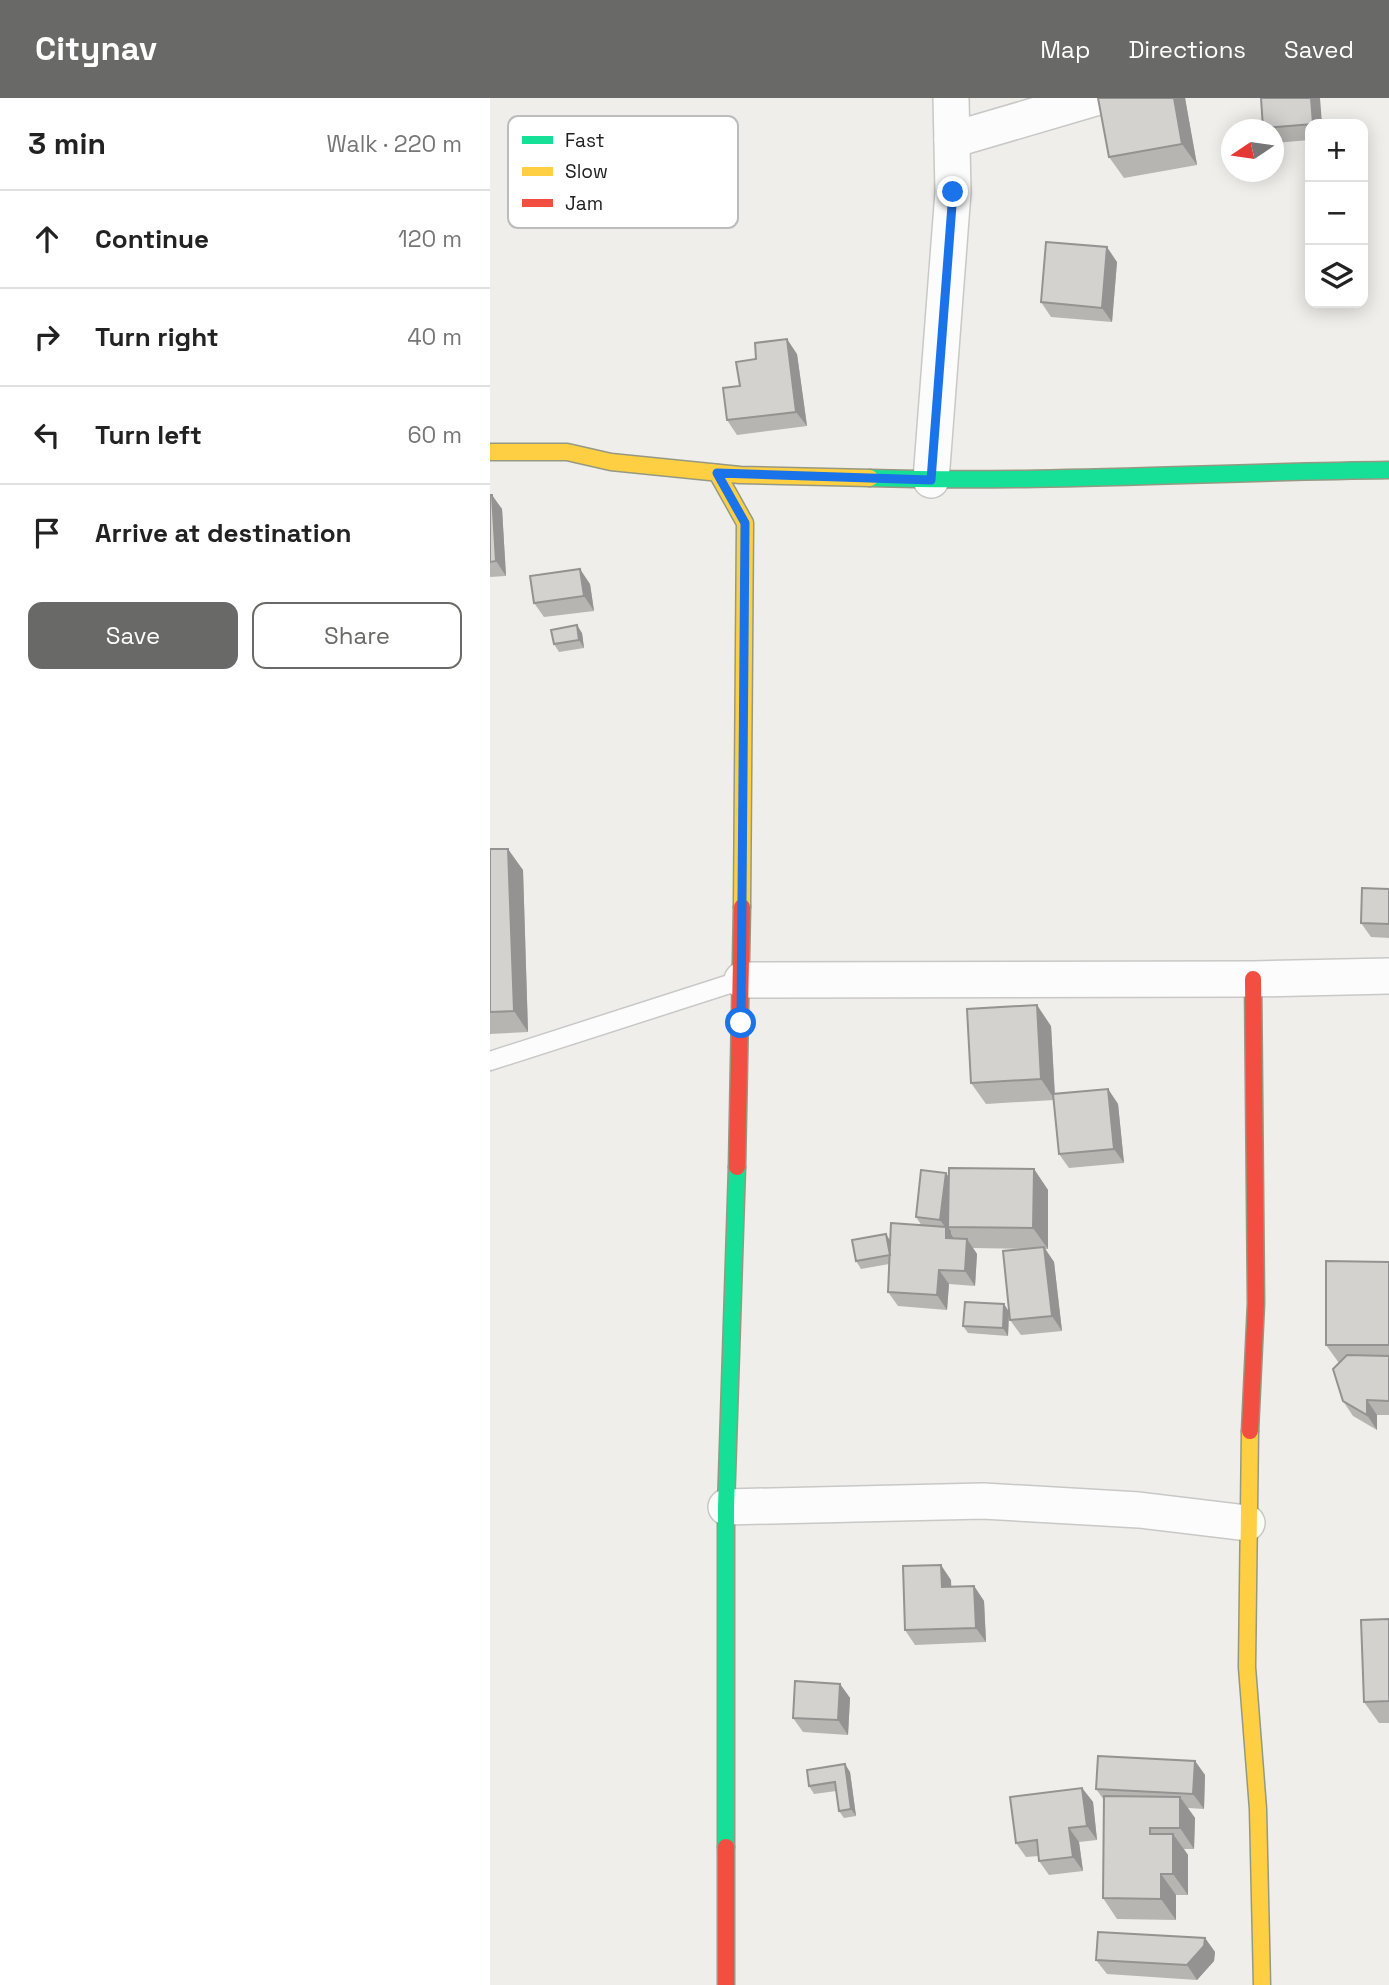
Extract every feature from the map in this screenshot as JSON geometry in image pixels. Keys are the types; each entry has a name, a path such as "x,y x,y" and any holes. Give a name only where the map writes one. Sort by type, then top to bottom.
{"street":[{"path":"931,480 953,192 951,98"},
{"path":"952,140 1095,98"},
{"path":"490,452 567,452 611,462 717,473 931,480 982,481 1209,472 1389,470"},
{"path":"717,473 745,523 742,980 734,1329 726,1507 726,1985"},
{"path":"742,980 1253,979 1389,976"},
{"path":"1253,979 1256,1303 1247,1523 1247,1667 1258,1809 1262,1985"},
{"path":"726,1507 982,1501 1139,1510 1247,1523"}],"lane":[{"path":"490,1061 742,980"}],"building":[{"path":"1098,98 1174,98 1182,144 1109,157"},
{"path":"1261,98 1311,98 1313,119 1305,119 1305,125 1284,126 1284,119 1262,119"},
{"path":"1046,242 1107,247 1102,308 1041,302"},
{"path":"787,339 796,412 727,420 723,388 740,386 736,362 756,359 755,343"},
{"path":"490,495 496,561 490,562"},
{"path":"580,569 584,596 534,603 530,576"},
{"path":"577,625 579,640 554,644 551,630"},
{"path":"490,849 508,849 514,1011 490,1012"},
{"path":"1362,888 1389,889 1389,924 1361,923"},
{"path":"1037,1005 1041,1079 971,1083 967,1009"},
{"path":"1108,1089 1114,1149 1059,1154 1053,1094"},
{"path":"949,1168 1034,1169 1033,1228 948,1227"},
{"path":"921,1170 946,1173 940,1220 916,1217"},
{"path":"891,1223 946,1227 946,1238 967,1239 965,1271 939,1270 937,1295 888,1292"},
{"path":"886,1234 890,1255 856,1261 852,1240"},
{"path":"1044,1247 1052,1316 1010,1320 1003,1251"},
{"path":"1326,1261 1389,1262 1389,1345 1326,1345"},
{"path":"965,1302 1004,1304 1003,1328 963,1326"},
{"path":"1347,1355 1389,1356 1389,1401 1367,1400 1367,1415 1343,1401 1333,1369"},
{"path":"941,1565 942,1587 974,1586 976,1628 905,1630 903,1566"},
{"path":"1389,1619 1389,1701 1364,1702 1361,1620"},
{"path":"795,1681 840,1684 838,1720 793,1718"},
{"path":"1098,1756 1195,1761 1193,1794 1096,1789"},
{"path":"845,1764 851,1809 839,1811 835,1782 809,1786 807,1770"},
{"path":"1082,1788 1087,1826 1069,1828 1073,1857 1039,1861 1037,1840 1016,1843 1010,1797"},
{"path":"1104,1796 1180,1797 1180,1828 1150,1828 1150,1834 1173,1834 1173,1874 1161,1874 1161,1899 1103,1898"},
{"path":"1098,1932 1205,1938 1204,1946 1187,1965 1096,1960"}],"traffic: fast":[{"path":"870,478 1065,478 1389,470"},
{"path":"726,1847 726,1507 737,1167"}],"traffic: slow":[{"path":"490,452 567,452 611,462 740,475 870,478"},
{"path":"717,473 745,523 742,907"},
{"path":"1250,1431 1247,1667 1258,1809 1262,1985"}],"traffic: jam":[{"path":"737,1167 742,907"},
{"path":"1250,1431 1256,1303 1253,979"},
{"path":"726,1847 726,1985"}],"route":[{"path":"741,1023 745,523 717,473 931,480 953,192"}]}
